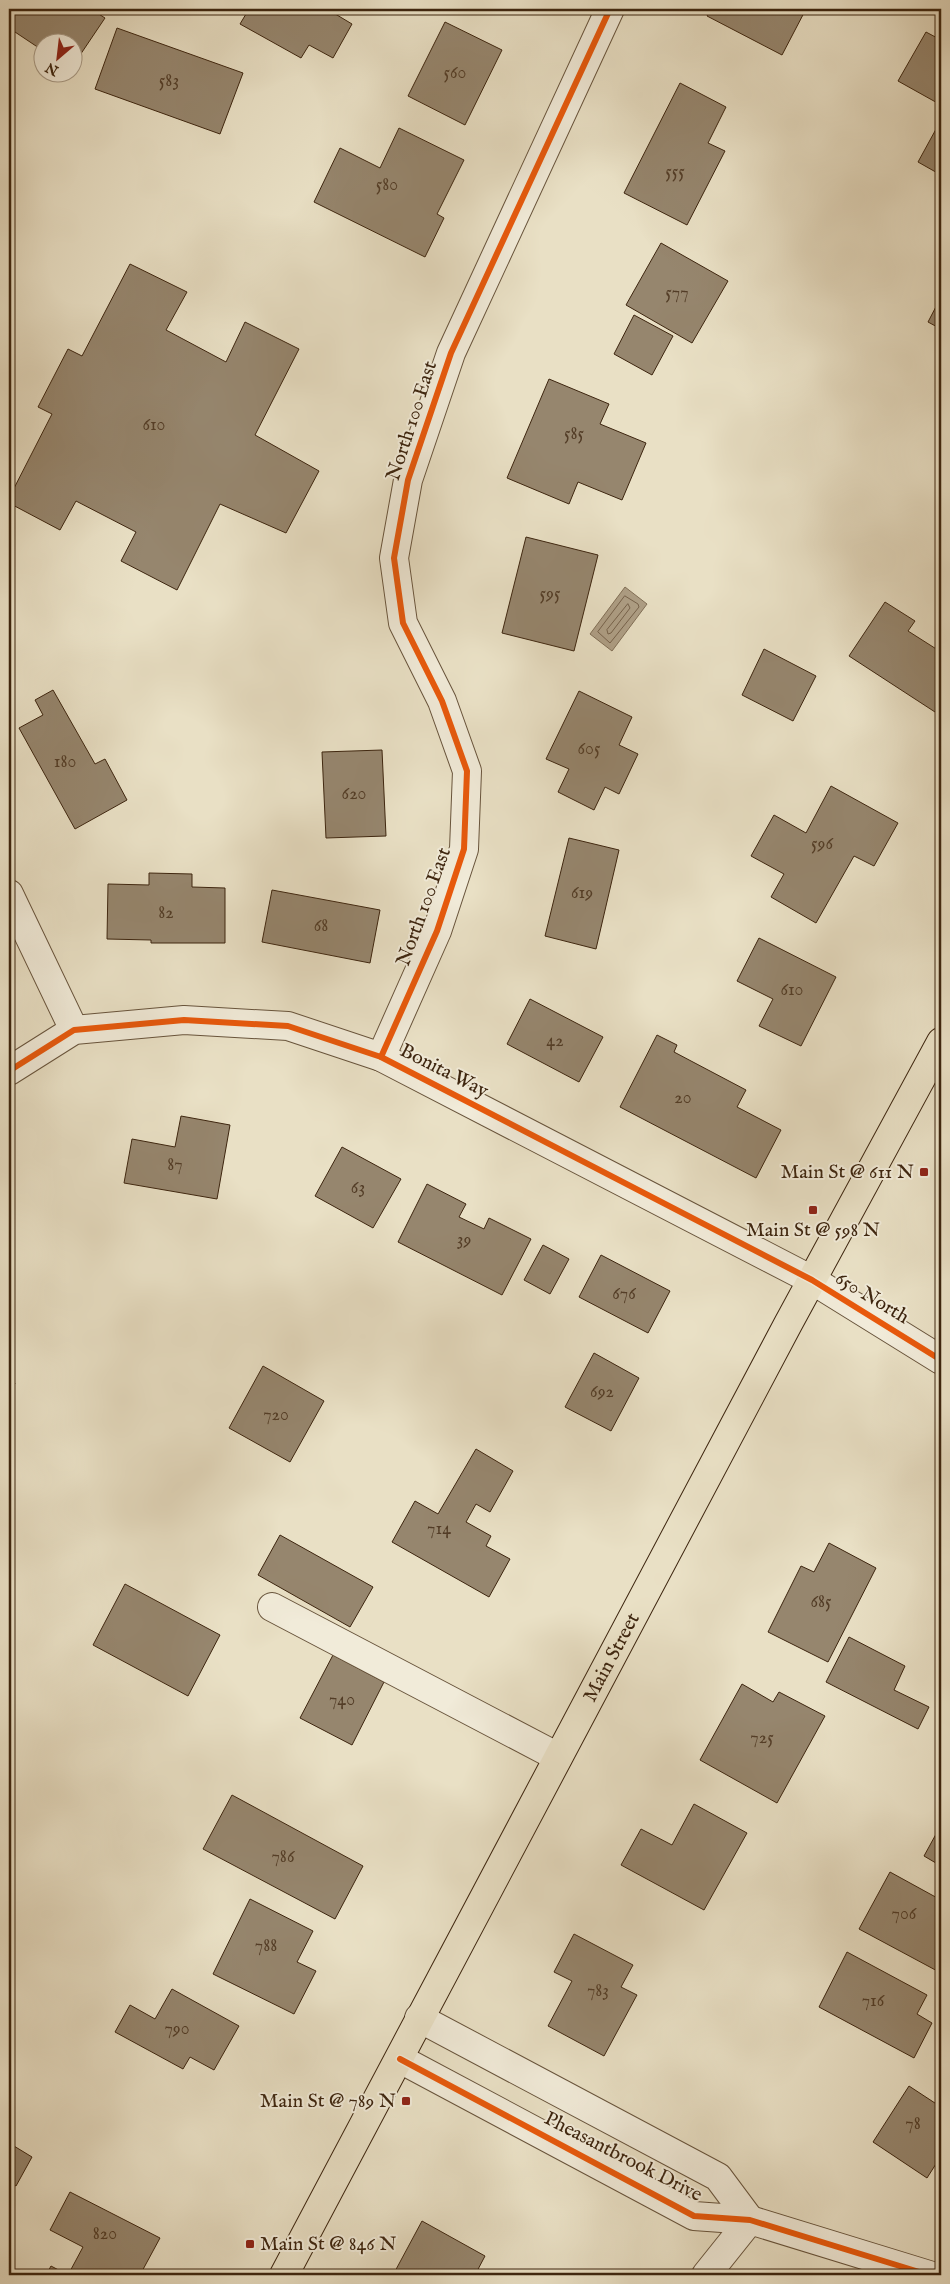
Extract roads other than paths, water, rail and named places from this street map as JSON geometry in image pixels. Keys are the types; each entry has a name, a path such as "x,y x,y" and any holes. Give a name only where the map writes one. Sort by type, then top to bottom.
{"main road":[{"name":"Main Street","path":"284,2275 812,1280 941,1042"}],"street":[{"name":"North 100 East","path":"381,1057 437,931 464,849 467,771 442,700 403,623 394,558 408,480 451,352 610,9"},
{"path":"9,894 74,1030"},
{"name":"Bonita Way","path":"9,1071 74,1030 184,1020 288,1026 381,1057 812,1280"},
{"name":"650 North","path":"812,1280 875,1321 925,1348 941,1360"},
{"path":"272,1607 558,1757"},
{"name":"Pheasantbrook Drive","path":"420,2018 718,2177 750,2220"},
{"name":"Pheasantbrook Drive","path":"400,2058 694,2216 750,2220 929,2275"},
{"path":"706,2275 750,2220"}],"water":[{"path":"625,587 647,604 612,651 590,634"}],"place":[{"name":"Main St @ 611 N","path":"924,1172"},
{"name":"Main St @ 598 N","path":"813,1210"},
{"name":"Main St @ 789 N","path":"406,2101"},
{"name":"Main St @ 846 N","path":"250,2244"}]}
